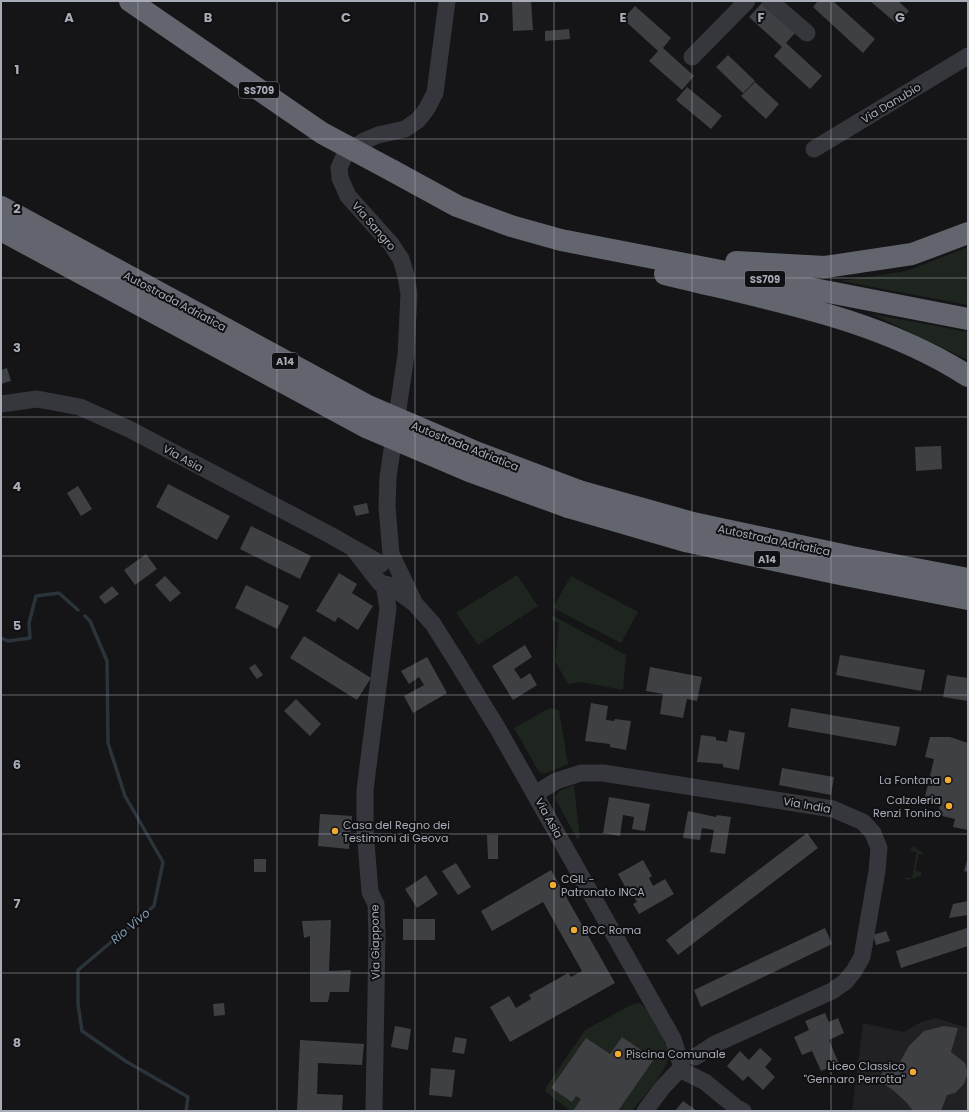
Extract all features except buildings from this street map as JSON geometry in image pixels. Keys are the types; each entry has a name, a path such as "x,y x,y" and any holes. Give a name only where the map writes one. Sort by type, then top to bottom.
{"highway":[{"name":"SS709","path":"130,1 322,133 457,206 511,226 561,240 968,319"},
{"name":"Autostrada Adriatica","path":"1,207 366,405 478,453 574,499 685,542 840,574 968,598"},
{"name":"Autostrada Adriatica","path":"1,230 368,428 469,471 574,499 852,557 968,579"},
{"path":"561,240 580,237 743,263 825,267 912,254 968,233"},
{"path":"561,240 636,267 829,313 894,337 928,352 968,376"}],"street":[{"name":"Via Sangro","path":"389,574 387,507 388,477 406,355 409,294 401,259 392,244 348,196 340,178 339,168 346,152 364,141 378,135 405,129 418,120 426,110 435,93 447,1"},
{"path":"692,57 748,1"},
{"path":"770,1 807,33"},
{"name":"Via Danubio","path":"814,149 968,56"},
{"name":"Via Asia","path":"1,404 37,399 80,407 129,429 332,536 389,574 433,624 471,682 673,1039 691,1065"},
{"name":"Via Asia","path":"389,574 415,604"},
{"name":"Via Giappone","path":"374,1111 377,935 376,904 370,892 365,830 365,790 388,608 389,574"},
{"name":"Via India","path":"535,794 556,781 581,772 604,773 833,809 864,822 873,833 879,848 877,871 862,957 854,971 845,982 832,991 715,1044 691,1065"},
{"path":"646,1111 662,1088 691,1065 705,1082 737,1108 743,1111"}],"shaded area":[{"path":"968,247 968,305 841,281 907,271"},
{"path":"872,314 968,332 968,360"},
{"path":"517,575 538,606 478,645 456,613"},
{"path":"571,576 638,612 621,643 553,608"},
{"path":"553,616 626,655 623,690 581,682 568,684 555,661 559,623 551,619"},
{"path":"550,708 559,710 568,764 544,774 539,772 514,728"},
{"path":"574,785 580,838 577,839 555,798 559,791"},
{"path":"913,846 925,855 919,854 915,871 921,872 921,876 908,880 904,878 912,878 917,852 910,851"},
{"name":"Piscina Comunale","path":"640,1003 648,1012 661,1035 666,1046 668,1057 667,1063 659,1078 632,1111 571,1111 546,1092 546,1087 585,1030 633,1004"},
{"name":"Liceo Classico \"Gennaro Perrotta\"","path":"936,1018 968,1028 968,1111 852,1111 863,1023 904,1032 921,1022"}],"waterway":[{"name":"Rio Vivo","path":"1,638 8,641 30,638 29,623 36,596 59,593 78,610"},
{"name":"Rio Vivo","path":"85,616 90,621 107,661 108,743 125,796 163,862 154,906 78,970 78,1004 82,1031 127,1062 188,1097 186,1111"}],"place":[{"name":"La Fontana","path":"948,780"},
{"name":"Calzoleria Renzi Tonino","path":"949,806"},
{"name":"Casa del Regno dei Testimoni di Geova","path":"335,831"},
{"name":"CGIL - Patronato INCA","path":"553,885"},
{"name":"BCC Roma","path":"574,930"},
{"name":"Piscina Comunale","path":"618,1054"},
{"name":"Liceo Classico \"Gennaro Perrotta\"","path":"913,1072"}]}
